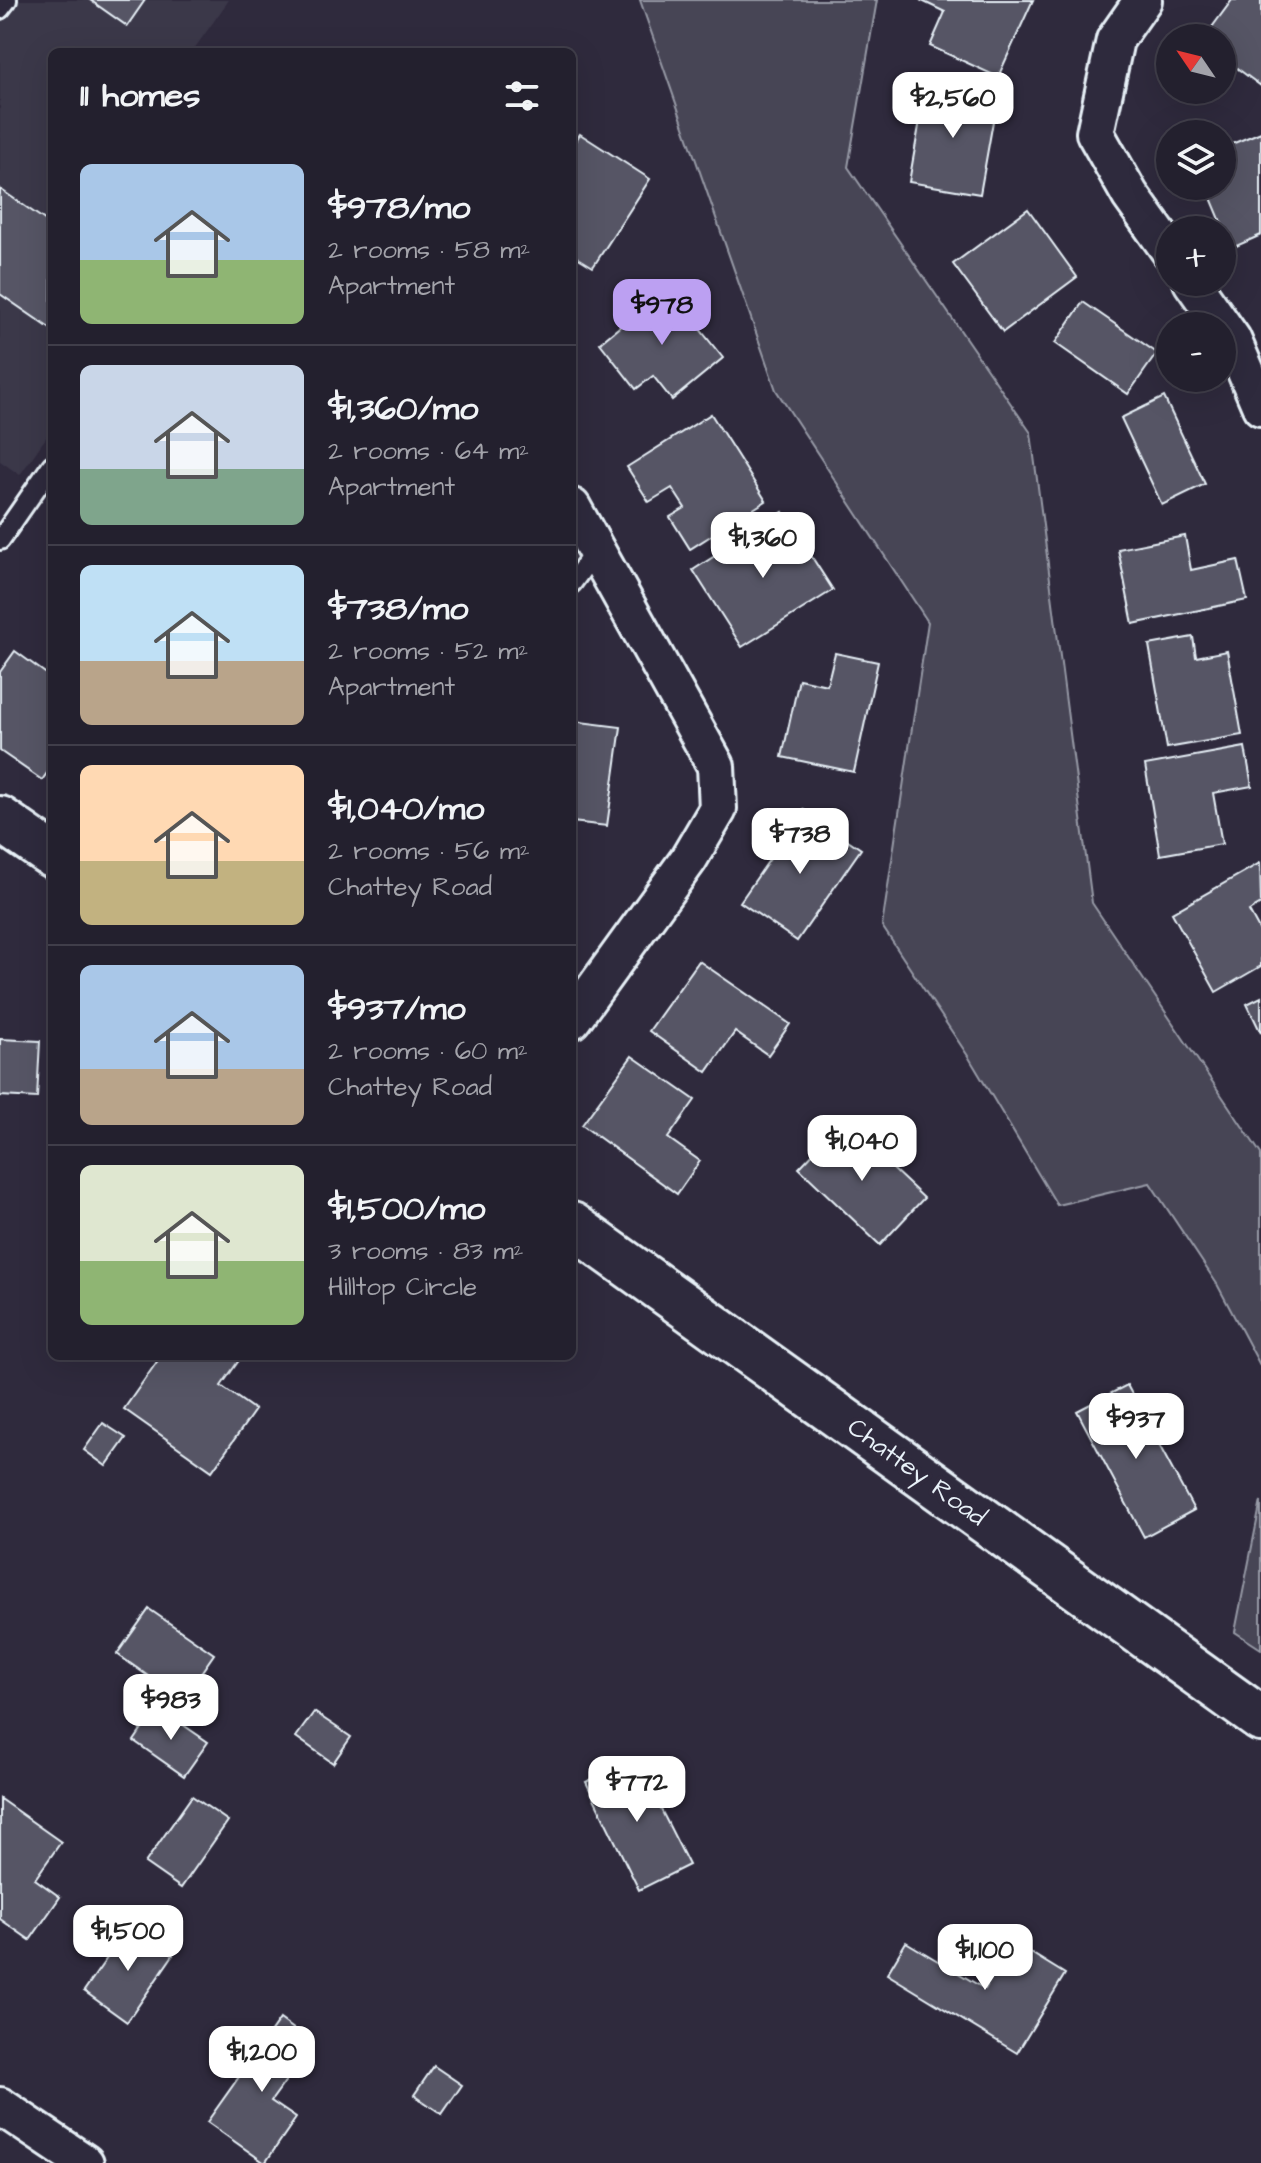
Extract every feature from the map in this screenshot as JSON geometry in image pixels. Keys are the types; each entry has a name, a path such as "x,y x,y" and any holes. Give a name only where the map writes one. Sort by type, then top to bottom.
{"street":[{"path":"1143,0 1115,40 1095,133 1130,195 1156,231"},
{"path":"1202,296 1232,339 1261,407"},
{"path":"576,514 716,766 718,809 688,860 576,1014"},
{"path":"0,819 48,852"},
{"name":"Chattey Road","path":"576,1228 1261,1719"},
{"path":"0,2106 85,2163"}],"lane":[{"path":"0,9 7,0"},
{"path":"0,540 48,471"},
{"path":"576,578 596,550"}],"shaded area":[{"path":"0,0 229,0 195,48 48,48 48,435 20,475 0,461"},
{"path":"640,0 877,0 848,167 1031,433 1092,903 1261,1154 1261,1367 1217,1284 1150,1183 1057,1205 968,1056 882,926 928,622 776,390"},
{"path":"1261,1501 1261,1649 1235,1632"}],"building":[{"path":"90,0 145,0 127,26"},
{"path":"920,0 1033,0 998,77 930,46 945,12"},
{"path":"1232,0 1261,0 1261,86 1236,67 1236,24 1214,24"},
{"path":"926,87 997,99 980,194 909,182"},
{"path":"1261,132 1261,235 1236,246 1236,216 1219,216 1212,200 1236,200 1236,142"},
{"path":"580,134 650,179 593,267 576,256 576,140"},
{"path":"0,189 48,222 48,327 0,294"},
{"path":"1028,209 1077,277 1003,332 953,264"},
{"path":"667,288 723,358 672,400 653,376 636,389 600,343"},
{"path":"1083,302 1156,354 1128,394 1055,343"},
{"path":"1164,397 1205,484 1162,505 1121,418"},
{"path":"711,414 766,501 690,549 670,517 685,508 672,488 649,502 627,467"},
{"path":"783,512 833,590 742,647 693,570"},
{"path":"1185,536 1191,570 1238,560 1247,600 1133,624 1118,549"},
{"path":"1193,637 1196,657 1227,651 1242,735 1167,748 1149,645"},
{"path":"15,651 48,675 48,772 42,780 0,751 0,672"},
{"path":"835,653 878,662 854,772 782,757 799,679 827,685"},
{"path":"576,721 621,727 607,826 576,822"},
{"path":"1245,747 1252,786 1213,793 1222,844 1160,855 1145,765"},
{"path":"804,810 861,849 797,941 740,902"},
{"path":"1260,863 1261,904 1249,911 1261,933 1261,966 1216,992 1172,913"},
{"path":"699,961 790,1024 768,1055 735,1032 707,1072 649,1031"},
{"path":"1261,997 1261,1033 1247,1004"},
{"path":"0,1039 40,1041 37,1098 0,1096"},
{"path":"632,1056 695,1100 668,1138 700,1161 677,1194 582,1125"},
{"path":"843,1122 924,1198 880,1245 799,1168"},
{"path":"158,1360 239,1360 221,1386 255,1410 212,1471 124,1409"},
{"path":"1127,1385 1194,1510 1144,1537 1077,1411"},
{"path":"103,1423 126,1438 106,1466 84,1450"},
{"path":"149,1609 214,1654 182,1700 117,1654"},
{"path":"157,1707 208,1742 184,1776 134,1741"},
{"path":"314,1712 351,1737 333,1763 296,1737"},
{"path":"635,1758 689,1865 639,1890 586,1782"},
{"path":"192,1796 228,1821 181,1888 145,1863"},
{"path":"0,1799 61,1842 35,1879 60,1897 30,1940 0,1919"},
{"path":"130,1925 173,1955 127,2022 84,1991"},
{"path":"906,1942 985,1989 1013,1942 1065,1974 1017,2053 887,1974"},
{"path":"280,2019 313,2043 271,2101 296,2118 265,2163 207,2122"},
{"path":"434,2066 462,2085 442,2114 414,2095"}]}
